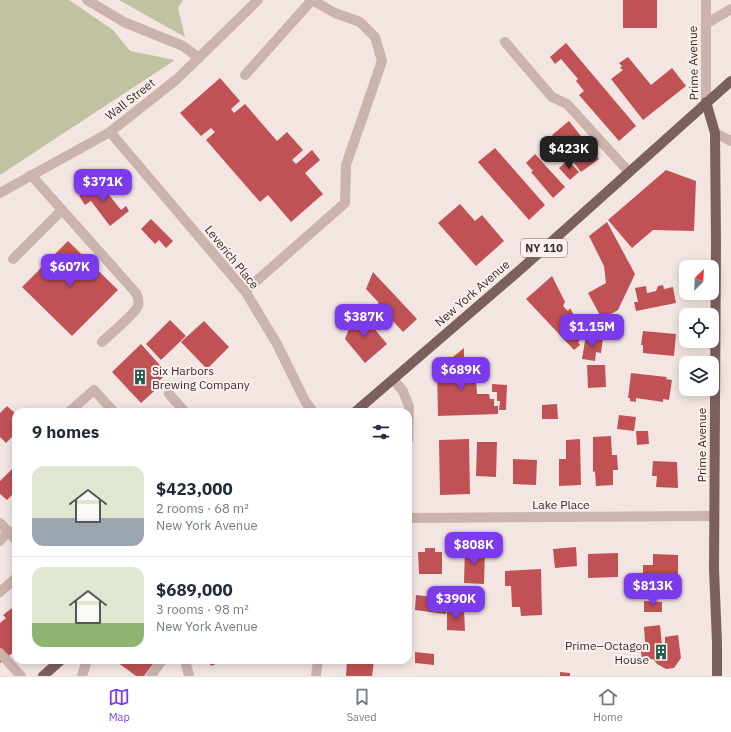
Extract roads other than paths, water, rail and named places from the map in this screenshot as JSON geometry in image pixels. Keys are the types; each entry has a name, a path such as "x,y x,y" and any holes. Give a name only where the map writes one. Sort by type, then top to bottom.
{"main road":[{"name":"New York Avenue","path":"360,408 521,269 731,81"},
{"name":"Prime Avenue","path":"706,102 715,133 716,243 714,569 717,676"},
{"path":"43,676 56,664"}],"street":[{"path":"87,0 124,22 183,46 199,58"},
{"name":"Wall Street","path":"0,193 110,132 177,79 258,0"},
{"path":"245,291 345,203 346,165 382,60 375,37 360,22 335,13 312,0 246,75"},
{"name":"Prime Avenue","path":"706,0 706,102"},
{"path":"706,24 731,9"},
{"path":"505,42 552,96 567,104 629,172"},
{"name":"Leverich Place","path":"110,132 245,291 277,344 305,401 311,408"},
{"path":"715,133 731,141"},
{"path":"31,175 136,293 138,306 102,342"},
{"path":"13,259 62,210"},
{"path":"393,379 402,392 409,408"},
{"path":"74,408 94,390 110,408"},
{"path":"169,394 182,408"},
{"name":"Lake Place","path":"412,518 714,516"},
{"path":"0,523 12,536"},
{"path":"0,542 8,531"},
{"path":"0,592 12,582"},
{"path":"0,653 21,676"},
{"path":"82,676 86,664"},
{"path":"151,676 159,664"},
{"path":"186,664 189,676"},
{"path":"316,676 318,664"}],"place":[{"name":"Six Harbors Brewing Company","path":"140,377"},
{"name":"Prime–Octagon House","path":"661,652"}]}
